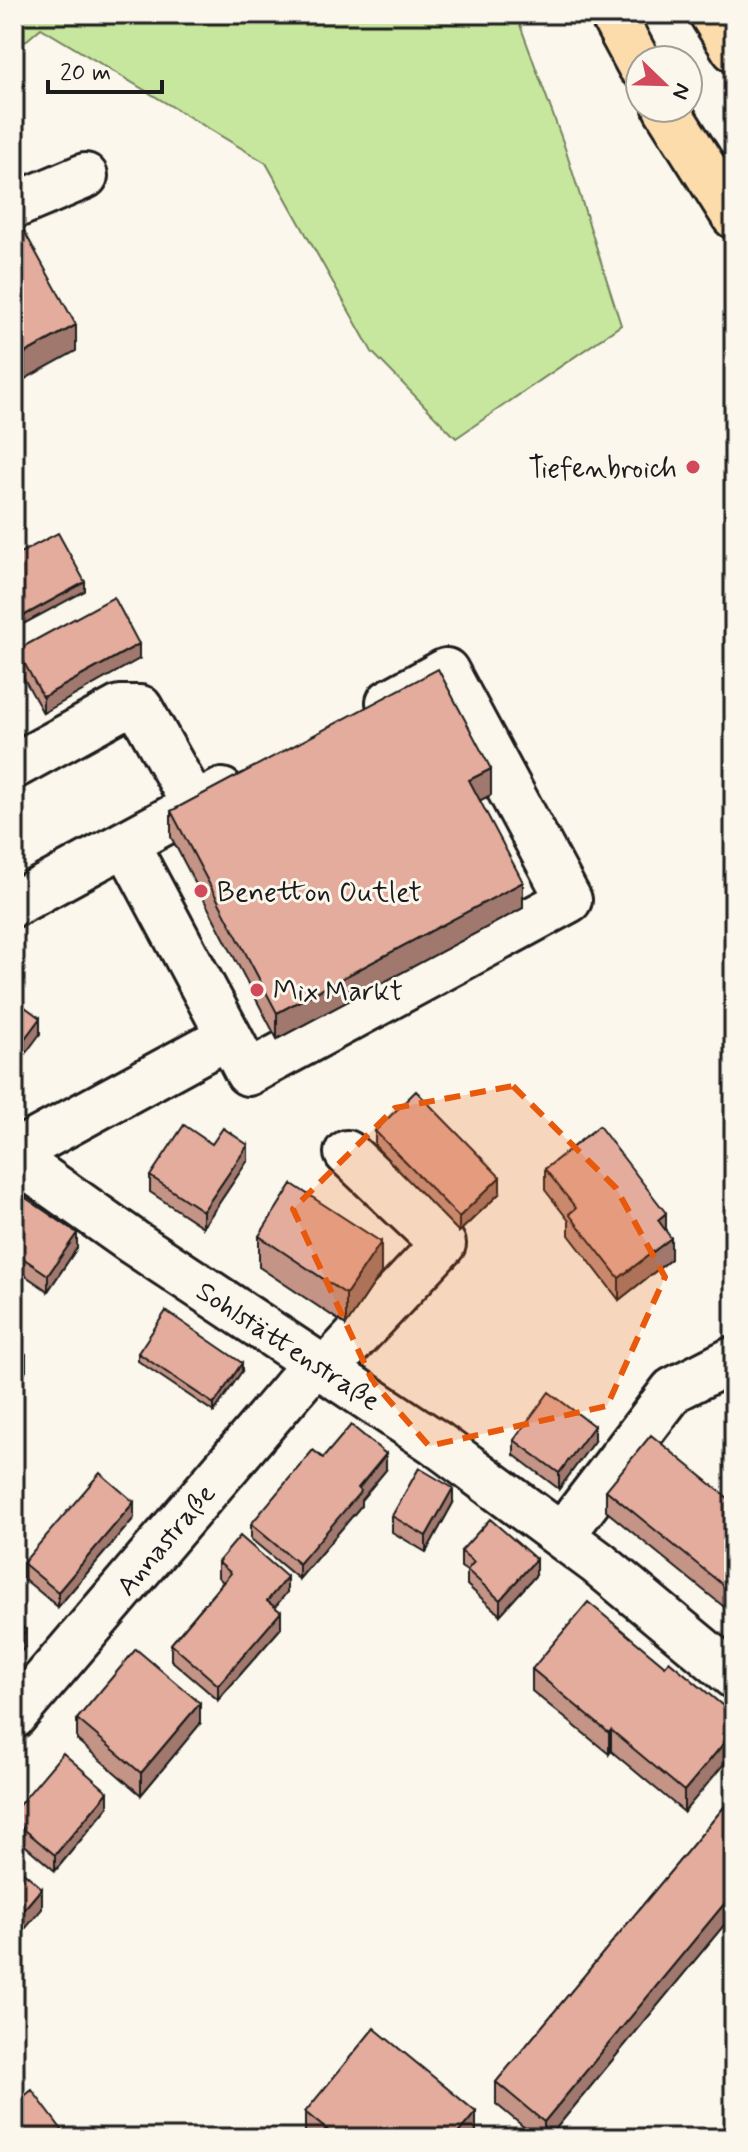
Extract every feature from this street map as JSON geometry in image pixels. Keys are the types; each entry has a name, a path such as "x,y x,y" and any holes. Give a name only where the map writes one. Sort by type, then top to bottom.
{"highway":[{"path":"612,14 628,44"},
{"path":"712,14 734,49"},
{"path":"676,124 734,216"}],"street":[{"path":"14,206 85,176"},
{"path":"126,843 248,1073 569,900 446,671 349,724"},
{"path":"14,766 120,708 140,708 195,806"},
{"path":"14,904 251,776"},
{"path":"14,1155 229,1036"},
{"name":"Annastraße","path":"14,1716 321,1366 443,1244 347,1153"},
{"name":"Sohlstättenstraße","path":"14,1155 133,1242 436,1443 598,1563 734,1676"},
{"path":"562,1535 673,1390 734,1359"}],"highlighted area":[{"path":"513,1086 616,1188 665,1277 607,1406 429,1446 373,1382 293,1209 395,1108"}],"green space":[{"path":"14,14 516,14 563,142 621,325 456,438 372,352 266,163 41,28 14,51"}],"building":[{"path":"19,222 76,325 14,359 14,225"},
{"path":"58,533 85,582 14,621 14,556"},
{"path":"114,597 139,644 43,697 17,650"},
{"path":"438,669 491,769 469,780 523,882 277,1013 171,811"},
{"path":"14,999 40,1018 14,1053"},
{"path":"416,1091 500,1177 459,1217 375,1131"},
{"path":"184,1125 212,1144 223,1128 248,1145 203,1211 150,1176"},
{"path":"599,1126 666,1213 658,1220 671,1238 619,1278 569,1214 576,1208 545,1169"},
{"path":"292,1184 381,1242 346,1294 259,1236"},
{"path":"14,1190 77,1233 48,1275 14,1252"},
{"path":"166,1311 242,1363 214,1404 138,1353"},
{"path":"14,1344 26,1355 14,1369"},
{"path":"549,1392 594,1426 559,1473 514,1440"},
{"path":"351,1425 386,1454 358,1488 361,1491 299,1564 251,1524 313,1450 323,1458"},
{"path":"651,1435 734,1503 734,1594 606,1490"},
{"path":"419,1468 453,1488 426,1536 392,1516"},
{"path":"100,1473 134,1502 58,1592 23,1563"},
{"path":"490,1519 536,1559 500,1600 467,1570 474,1562 461,1551"},
{"path":"240,1536 287,1577 267,1601 281,1612 218,1685 171,1644 231,1573 218,1562"},
{"path":"588,1602 665,1666 669,1661 734,1715 734,1731 684,1791 532,1669"},
{"path":"14,1620 26,1630 14,1645"},
{"path":"136,1649 200,1703 141,1773 77,1719"},
{"path":"63,1753 108,1792 55,1855 14,1821 14,1811"},
{"path":"734,1795 734,1892 544,2122 496,2082"},
{"path":"14,1864 42,1888 14,1921"},
{"path":"374,2028 476,2112 454,2138 337,2138 305,2112"},
{"path":"32,2090 68,2138 14,2138 14,2104"}],"place":[{"name":"Tiefenbroich","path":"693,467"},
{"name":"Benetton Outlet","path":"201,891"},
{"name":"Mix Markt","path":"257,990"}]}
